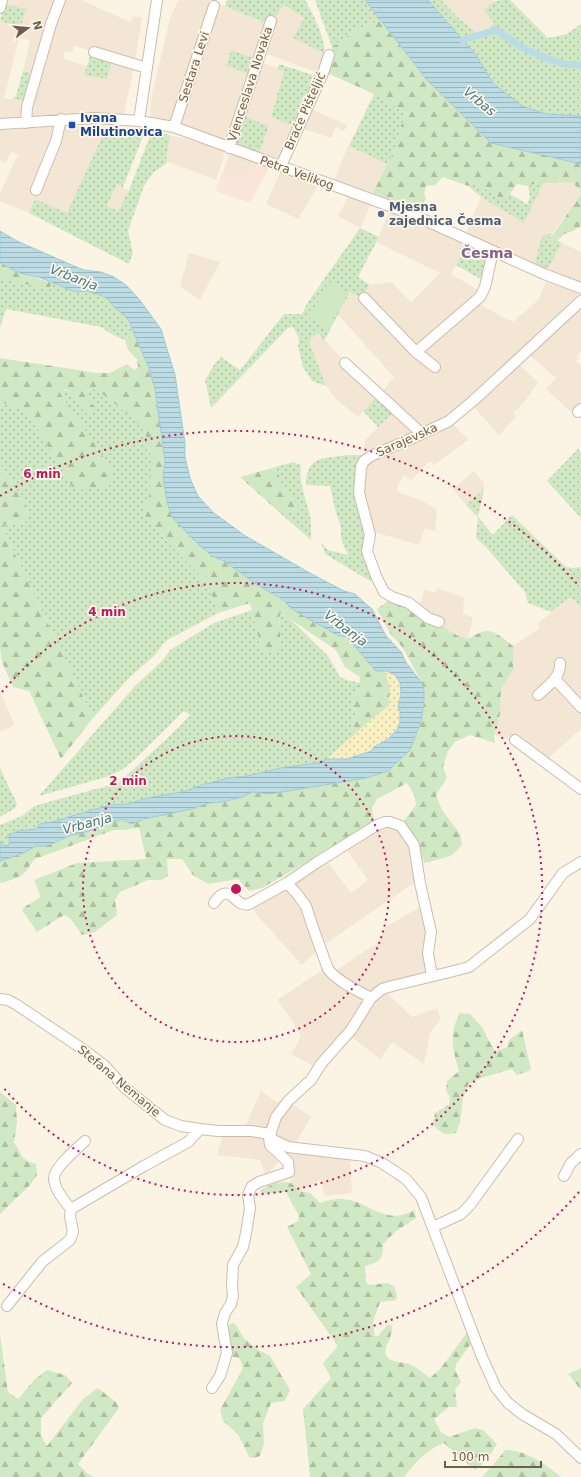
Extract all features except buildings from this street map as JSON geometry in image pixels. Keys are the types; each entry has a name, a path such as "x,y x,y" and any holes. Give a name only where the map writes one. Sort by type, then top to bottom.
{"street":[{"path":"0,8 2,0"},
{"path":"26,123 27,106 51,24 60,0"},
{"path":"138,121 157,0"},
{"name":"Sestara Levi","path":"174,128 214,6"},
{"name":"Vjenceslava Novaka","path":"229,148 271,21"},
{"path":"94,52 147,68"},
{"name":"Braće Pišteljić","path":"281,166 323,73 329,55"},
{"name":"Petra Velikog","path":"0,124 60,119 95,118 138,121 174,128 409,214 544,274 581,288"},
{"path":"36,190 56,141 60,119"},
{"path":"416,352 480,297 485,287 493,251"},
{"path":"364,298 416,352 435,367"},
{"name":"Sarajevska","path":"439,622 428,618 409,603 392,597 384,592 367,551 370,535 359,493 362,467 367,458 449,421 474,400 581,301"},
{"path":"345,363 421,433"},
{"path":"538,695 555,679 560,670 560,663"},
{"path":"555,679 581,707"},
{"path":"515,740 581,789"},
{"path":"214,903 226,893 231,895 240,904 246,905 287,883 377,825 390,822 401,826 414,845 420,882 431,932 428,953 432,976"},
{"path":"212,1388 220,1376 227,1353 222,1324 225,1313 231,1304 233,1296 233,1265 242,1247 246,1233 250,1208 248,1195 252,1186 259,1182 289,1172 288,1162 277,1153 270,1144 270,1136 276,1117 289,1100 311,1080 321,1064 351,1030 371,998 382,989 469,967 484,957 530,919 563,873 581,862"},
{"path":"287,883 306,906 328,969 333,975 371,998"},
{"name":"Stefana Nemanje","path":"0,999 8,1000 17,1004 84,1050 104,1066 124,1087 165,1120 181,1126 200,1130 251,1131 270,1136 288,1146 311,1151 365,1156 382,1164 406,1179 421,1198 482,1357 496,1388 508,1403 522,1414 556,1434 581,1458"},
{"path":"71,1209 188,1142 200,1130"},
{"path":"433,1227 461,1214 470,1205 518,1139"},
{"path":"7,1306 42,1262 70,1240 73,1232 70,1216 71,1209 60,1195 54,1180 55,1173 66,1159 85,1141"},
{"path":"564,1176 571,1163 581,1154"}],"shaded area":[{"path":"6,0 59,0 35,74 23,71 30,40 19,38 4,98 27,102 22,118 0,119 0,21 21,27 26,10 5,4"},
{"path":"62,0 81,0 130,22 133,16 142,18 135,62 74,46 72,53 65,51 63,59 87,66 84,74 107,79 112,60 134,65 124,115 83,114 28,117"},
{"path":"178,0 209,0 213,2 173,119 170,122 151,118 150,111 152,94 170,19"},
{"path":"441,0 496,0 492,2 486,13 494,23 481,36 457,17"},
{"path":"217,3 268,24 255,59 231,51 226,66 250,74 228,140 177,123"},
{"path":"283,5 304,18 294,38 325,54 318,73 262,52 272,21"},
{"path":"259,61 284,71 271,117 293,126 280,157 278,158 259,153 243,116"},
{"path":"307,107 347,125 344,131 336,127 331,138 298,127"},
{"path":"62,126 104,127 101,139 67,214 35,199 29,213 0,201 0,193 18,154 11,152 6,163 0,161 0,130"},
{"path":"170,135 223,149 224,156 216,180 166,161"},
{"path":"348,146 387,164 373,193 334,181"},
{"path":"230,152 253,161 243,181 222,174"},
{"path":"253,161 270,167 250,203 215,191 222,174 243,181"},
{"path":"281,171 318,186 298,219 266,204"},
{"path":"544,182 572,182 581,191 581,194 553,233 544,235 540,241 535,265 466,233 481,197 524,223"},
{"path":"117,184 129,190 118,211 107,206"},
{"path":"349,196 371,204 360,228 338,216"},
{"path":"390,211 466,246 451,274 481,292 419,346 414,346 365,293 370,285 392,282 411,303 440,273 376,242"},
{"path":"562,243 581,252 581,284 547,270"},
{"path":"189,253 220,262 200,300 180,287"},
{"path":"554,281 581,293 581,298 457,412 425,430 381,393 394,377 338,315 350,292 361,298 424,354 426,350 477,303 513,322 538,300 546,282 551,283"},
{"path":"581,304 581,352 577,356 579,358 576,361 581,366 581,406 573,414 546,389 556,378 527,353"},
{"path":"318,333 377,396 358,417 337,400 326,386 309,341"},
{"path":"518,363 538,382 526,400 513,413 516,417 499,435 472,405"},
{"path":"394,412 415,434 378,451 363,450 366,439"},
{"path":"451,422 468,440 434,465 430,461 411,480 403,475 396,491 422,501 437,509 435,531 425,528 419,545 371,531 363,503 366,463"},
{"path":"474,471 484,483 484,489 466,505 453,489"},
{"path":"437,588 464,598 463,613 473,618 468,639 458,636 440,625 417,615 425,589 435,593"},
{"path":"569,598 574,600 581,607 581,703 555,682 581,708 581,729 546,760 506,738 494,735 500,714 501,689 513,670 513,646 540,628 537,624"},
{"path":"0,692 15,725 0,732"},
{"path":"377,825 401,826 414,845 420,879 322,946 302,965 249,904 325,858 351,893 368,880 344,846"},
{"path":"425,904 432,976 383,989 412,1017 437,1008 441,1019 430,1033 424,1064 392,1042 380,1059 353,1038 313,1066 291,1054 301,1037 291,1019 277,1000 325,968 337,970 378,942 386,927"},
{"path":"261,1091 277,1102 295,1106 311,1117 296,1142 296,1148 350,1157 352,1193 324,1196 322,1179 300,1191 291,1183 291,1174 284,1163 279,1161 266,1176 260,1160 217,1155 226,1125 245,1126"}],"green space":[{"path":"227,0 305,0 321,33 325,54 293,38 304,18 284,5 275,17 272,15 268,24 225,6"},
{"path":"315,0 365,0 380,20 359,29 332,47"},
{"path":"428,0 441,0 457,17 481,36 494,23 484,10 493,2 498,1 510,0 548,38 567,34 581,24 581,116 546,114 522,106 493,83 476,55"},
{"path":"5,4 26,9 21,27 0,21"},
{"path":"380,20 425,77 491,143 581,164 581,191 572,182 537,183 528,186 517,184 510,194 502,199 473,182 468,186 443,177 435,185 426,186 424,193 426,198 421,210 373,193 397,146 401,125 408,114 374,94 325,72 332,47 359,29"},
{"path":"231,50 255,59 250,74 226,66"},
{"path":"91,53 112,60 107,79 84,75"},
{"path":"279,64 316,76 293,126 271,117 284,71 277,69"},
{"path":"23,71 35,74 27,102 12,99 16,96"},
{"path":"374,94 408,114 401,125 397,146 387,164 349,146"},
{"path":"243,116 269,126 259,153 235,143"},
{"path":"104,127 146,129 123,187 117,184 107,206 118,211 129,190 152,131 170,135 166,161 168,162 153,173 144,186 128,231 133,253 129,264 29,213 35,199 67,213 101,139"},
{"path":"473,182 502,198 510,194 527,204 530,197 528,186 544,182 524,223 481,197 468,186"},
{"path":"581,194 581,226 566,233 554,243 548,242"},
{"path":"360,228 379,237 358,277 370,285 361,298 350,292 324,341 318,333 309,341 326,386 312,381 303,367 298,347 299,338 293,327 288,328 211,408 205,380 214,365 221,357 240,370 284,314 302,314 308,302"},
{"path":"553,233 548,242 554,243 557,240 562,243 547,270 535,265 540,241 544,235"},
{"path":"466,246 482,253 487,257 484,281 456,265"},
{"path":"0,263 20,273 52,283 49,289 2,279 0,278"},
{"path":"0,278 49,289 52,283 75,292 86,291 98,294 109,299 113,306 124,315 133,332 125,340 113,335 101,327 6,309 0,328"},
{"path":"329,282 348,293 328,328 309,318"},
{"path":"133,332 149,368 155,389 165,461 163,478 167,502 172,517 212,556 224,561 259,586 282,599 291,608 305,617 339,636 346,635 376,670 385,671 390,688 389,706 367,723 356,734 350,732 356,713 352,700 359,687 360,677 345,667 336,650 281,613 279,617 281,645 275,651 262,651 250,603 218,613 213,597 199,575 147,520 142,506 149,499 151,457 145,432 135,420 95,388 84,392 94,407 93,412 87,415 68,390 58,390 112,470 113,480 109,486 79,490 73,488 35,425 21,409 0,402 0,358 98,373 110,373 127,364 134,370 138,368 137,359 128,350 125,340"},
{"path":"95,388 135,420 145,432 151,457 151,476 147,520 199,575 213,597 218,613 169,639 163,644 155,655 129,678 93,718 3,529 5,524 26,522 28,511 0,463 0,402 22,409 35,425 112,470 57,390 84,392"},
{"path":"377,396 394,412 378,427 363,411"},
{"path":"578,449 581,452 581,518 547,481"},
{"path":"347,455 365,455 362,458 366,537 363,555 373,581 370,581 325,554 321,542 328,550 348,555 341,537 341,527 330,486 306,485 309,468 313,463 323,458"},
{"path":"293,462 301,465 300,472 302,486 311,521 311,540 279,512 290,512 299,507 283,489 278,472 272,468"},
{"path":"0,463 28,511 27,522 5,524 3,529 93,718 61,759 29,691 13,687 2,662 0,648"},
{"path":"272,468 278,472 283,489 299,507 298,510 279,512 240,477"},
{"path":"484,489 478,517 466,505"},
{"path":"512,515 566,567 581,567 581,607 574,600 569,598 551,612 528,603 525,592 484,545 476,538 478,517 493,535"},
{"path":"389,600 430,623 440,625 458,636 468,639 487,631 496,634 513,646 513,670 501,689 500,714 494,735 495,743 470,735 455,742 448,751 443,767 447,778 436,795 442,810 460,834 462,845 451,856 424,863 417,839 403,822 416,805 414,794 407,783 377,799 372,808 374,823 262,888 249,891 238,879 208,884 193,875 182,859 167,859 168,876 161,880 148,880 120,892 115,900 117,915 95,932 82,935 70,918 64,915 37,932 22,910 41,897 34,880 77,863 146,859 139,828 114,830 35,859 25,873 15,879 0,883 0,861 21,854 36,846 48,845 69,836 80,834 123,819 131,824 144,819 192,809 209,803 222,802 242,797 252,792 270,794 366,778 388,771 410,750 421,722 424,702 422,683 403,648 390,633 377,609"},
{"path":"252,610 262,651 281,645 279,617 281,613 291,620 328,656 340,677 360,683 352,700 356,713 350,732 356,734 327,759 317,763 280,768 247,776 228,778 204,784 186,791 147,798 128,804 110,805 40,824 34,830 25,830 10,840 8,846 5,846 0,842 0,825 22,816 33,807 41,804 103,787 116,785 175,731 190,715 184,711 123,769 110,776 39,796 135,686 163,660 170,650 214,623"},
{"path":"0,768 17,804 15,808 0,817"},
{"path":"460,1013 470,1014 482,1027 496,1051 507,1047 509,1040 522,1030 531,1070 517,1075 512,1069 481,1078 469,1084 463,1097 460,1123 456,1133 446,1134 440,1132 433,1124 435,1113 449,1105 450,1097 446,1091 447,1081 459,1071 455,1056 453,1035 456,1020"},
{"path":"0,1092 16,1105 17,1122 14,1142 22,1156 27,1161 36,1164 37,1175 30,1185 0,1214"},
{"path":"275,1183 291,1183 300,1191 310,1193 320,1203 342,1199 361,1204 386,1215 394,1216 414,1210 416,1218 395,1232 383,1244 380,1260 365,1266 366,1282 369,1285 387,1283 394,1286 397,1295 396,1300 380,1302 373,1322 375,1336 378,1336 388,1324 392,1326 390,1339 385,1352 389,1359 412,1365 430,1378 440,1369 468,1331 472,1342 456,1365 455,1370 461,1382 455,1390 457,1407 449,1407 434,1419 441,1432 449,1437 475,1428 483,1430 497,1444 479,1468 475,1470 444,1443 432,1449 417,1461 404,1477 310,1477 303,1409 331,1378 323,1363 338,1346 296,1287 311,1274 287,1227 298,1221 299,1216 286,1192 262,1194 260,1190"},
{"path":"233,1323 244,1338 257,1349 270,1356 290,1390 285,1401 271,1403 263,1423 264,1444 260,1456 253,1458 249,1457 238,1434 223,1421 220,1410 243,1368 240,1359 230,1356 227,1326"},
{"path":"0,1335 8,1392 18,1399 34,1380 47,1370 65,1375 72,1383 41,1418 41,1436 47,1446 83,1399 98,1388 116,1402 119,1408 78,1464 87,1473 94,1477 0,1477"},
{"path":"581,1368 581,1390 568,1374"},
{"path":"505,1450 520,1452 528,1455 561,1477 482,1477"}],"sand":[{"path":"385,671 392,673 400,685 401,693 399,704 401,721 398,729 382,743 354,757 346,760 327,759 367,723 389,706 390,688"}],"water":[{"name":"Vrbas","path":"365,0 428,0 476,55 493,83 522,106 546,114 581,116 581,164 491,143 427,80"},
{"name":"Vrbanja","path":"0,231 17,241 74,266 84,270 101,272 114,277 126,285 139,299 161,329 175,375 185,443 185,457 190,478 198,496 214,513 244,535 308,572 344,591 355,594 372,609 386,636 402,653 405,661 422,683 424,691 421,722 410,750 388,771 366,778 270,794 252,792 243,797 222,802 209,803 192,809 144,819 131,824 123,819 80,834 69,836 48,845 36,846 21,854 0,861 0,842 5,846 8,846 10,840 7,836 18,831 36,829 40,824 110,805 128,804 147,798 186,791 204,784 228,778 247,776 280,768 317,763 327,759 347,759 371,751 374,747 387,740 397,730 400,723 400,711 398,707 401,694 400,683 395,675 387,671 376,671 346,636 339,636 305,617 291,608 282,599 259,586 224,561 212,556 172,517 167,502 163,478 165,461 155,389 149,368 128,320 113,306 109,299 98,294 86,291 75,292 41,278 20,273 0,263"}],"waterway":[{"path":"463,40 496,30 523,48 548,59 569,65 574,64 581,66"}],"place":[{"name":"Ivana Milutinovica","path":"72,125"},
{"name":"Mjesna zajednica Česma","path":"381,214"}],"district":[{"name":"Česma","path":"487,253"}]}
